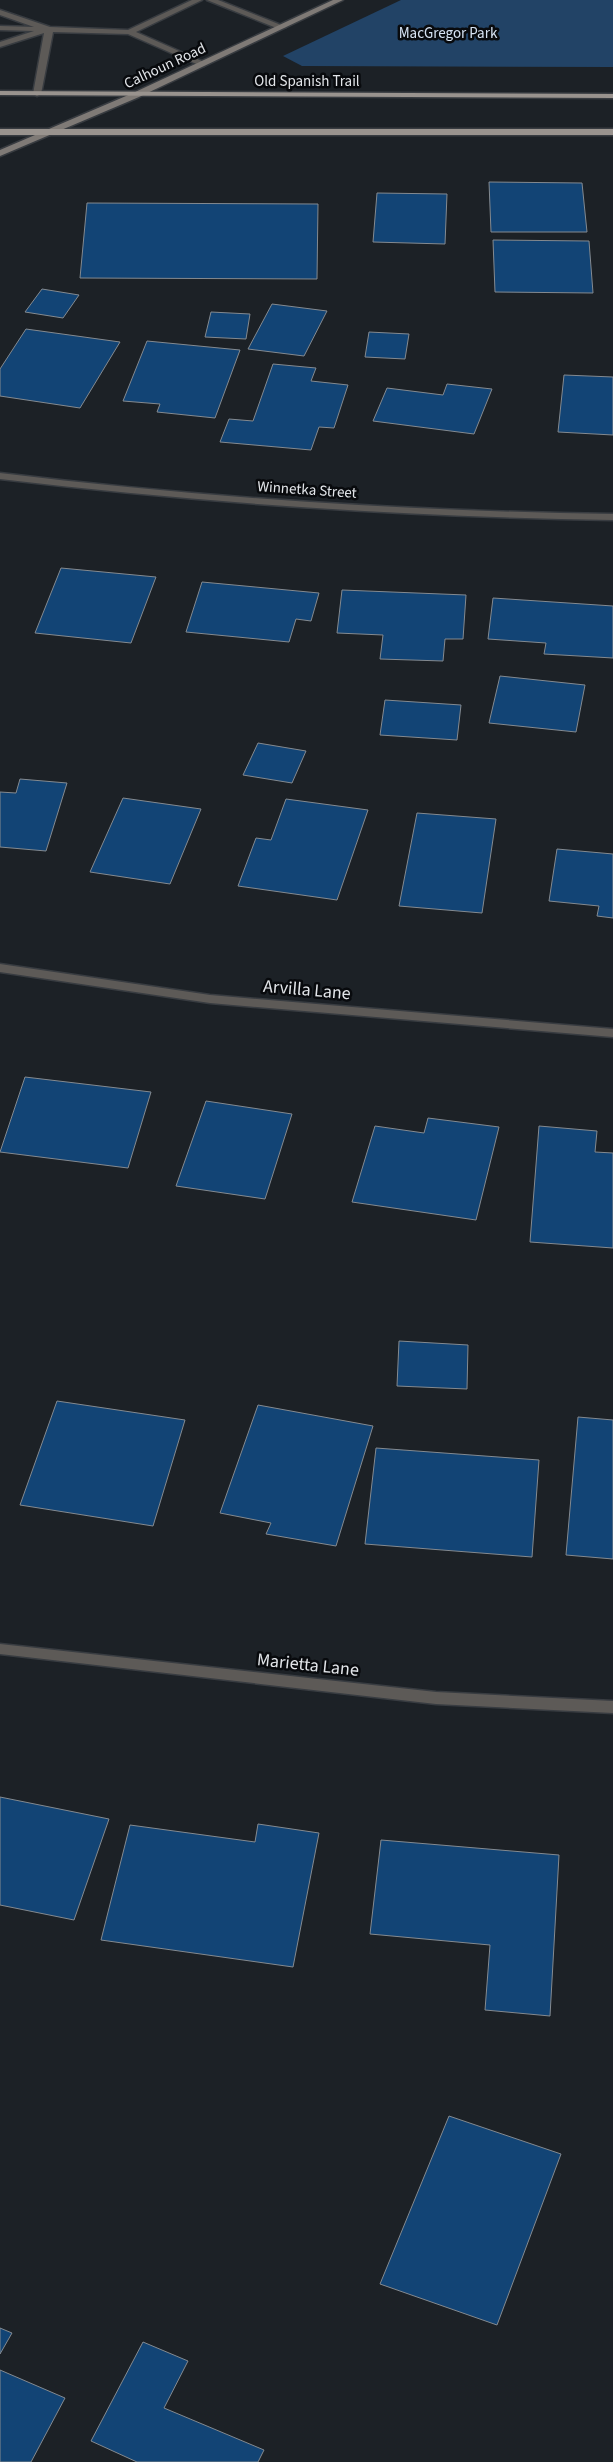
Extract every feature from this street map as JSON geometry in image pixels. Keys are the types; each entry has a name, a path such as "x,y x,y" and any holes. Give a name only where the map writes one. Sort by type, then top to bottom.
{"main road":[{"name":"Old Spanish Trail","path":"0,93 613,96"},
{"path":"0,132 613,132"}],"street":[{"path":"129,32 198,0"},
{"path":"211,0 282,27"},
{"name":"Calhoun Road","path":"0,153 136,94 340,0"},
{"path":"0,12 49,29"},
{"path":"0,28 129,32 201,64"},
{"path":"0,45 49,29"},
{"path":"37,94 49,29"},
{"name":"Winnetka Street","path":"0,476 129,492 318,506 494,516 613,517"},
{"name":"Arvilla Lane","path":"0,968 210,999 613,1033"},
{"name":"Marietta Lane","path":"0,1649 436,1698 613,1707"}],"green space":[{"name":"MacGregor Park","path":"401,0 613,0 613,67 302,66 283,56"}],"building":[{"path":"489,182 582,183 587,232 491,232"},
{"path":"377,193 447,194 445,244 373,242"},
{"path":"87,203 318,204 317,279 80,278"},
{"path":"493,240 589,241 593,293 495,292"},
{"path":"42,289 79,295 63,318 25,312"},
{"path":"272,304 327,311 304,356 248,349"},
{"path":"211,312 250,314 246,339 205,337"},
{"path":"26,329 120,342 80,408 0,396 0,369"},
{"path":"369,332 409,334 405,359 365,357"},
{"path":"147,341 240,350 215,418 157,412 160,404 123,401"},
{"path":"273,364 316,368 311,381 348,385 334,428 319,427 311,450 220,442 229,419 253,421"},
{"path":"564,375 613,377 613,435 558,432"},
{"path":"447,384 492,389 474,434 373,421 387,388 443,395"},
{"path":"61,568 156,577 131,643 35,633"},
{"path":"202,582 319,593 311,621 296,619 289,642 186,632"},
{"path":"342,590 466,595 463,639 445,639 443,661 380,659 383,635 337,633"},
{"path":"493,598 613,606 613,658 544,654 546,643 488,639"},
{"path":"500,676 585,685 576,732 489,723"},
{"path":"385,700 461,705 457,740 380,735"},
{"path":"258,743 306,751 292,783 243,775"},
{"path":"20,779 67,783 46,851 0,847 0,792 16,793"},
{"path":"123,798 201,809 170,884 90,872"},
{"path":"286,799 368,810 337,900 238,886 256,838 271,840"},
{"path":"417,813 496,819 482,913 399,906"},
{"path":"557,849 613,854 613,918 597,916 599,906 549,901"},
{"path":"25,1077 151,1092 128,1168 0,1152"},
{"path":"206,1101 292,1114 265,1199 176,1186"},
{"path":"428,1118 499,1127 476,1220 352,1202 375,1126 424,1133"},
{"path":"539,1126 597,1131 595,1152 613,1153 613,1248 530,1242"},
{"path":"399,1341 468,1345 467,1389 397,1386"},
{"path":"57,1401 185,1420 153,1526 20,1505"},
{"path":"258,1405 373,1426 336,1546 266,1534 271,1523 220,1513"},
{"path":"578,1417 613,1420 613,1559 566,1555"},
{"path":"376,1448 539,1460 532,1557 365,1544"},
{"path":"0,1797 109,1819 74,1920 0,1905"},
{"path":"258,1824 319,1833 293,1967 101,1940 130,1825 255,1842"},
{"path":"381,1840 559,1855 550,2016 485,2010 490,1945 370,1934"},
{"path":"449,2116 561,2154 497,2325 380,2284"},
{"path":"0,2328 12,2333 0,2354"},
{"path":"143,2342 188,2361 164,2408 264,2450 258,2462 137,2462 91,2441"},
{"path":"0,2370 65,2398 31,2462 0,2462"}]}
